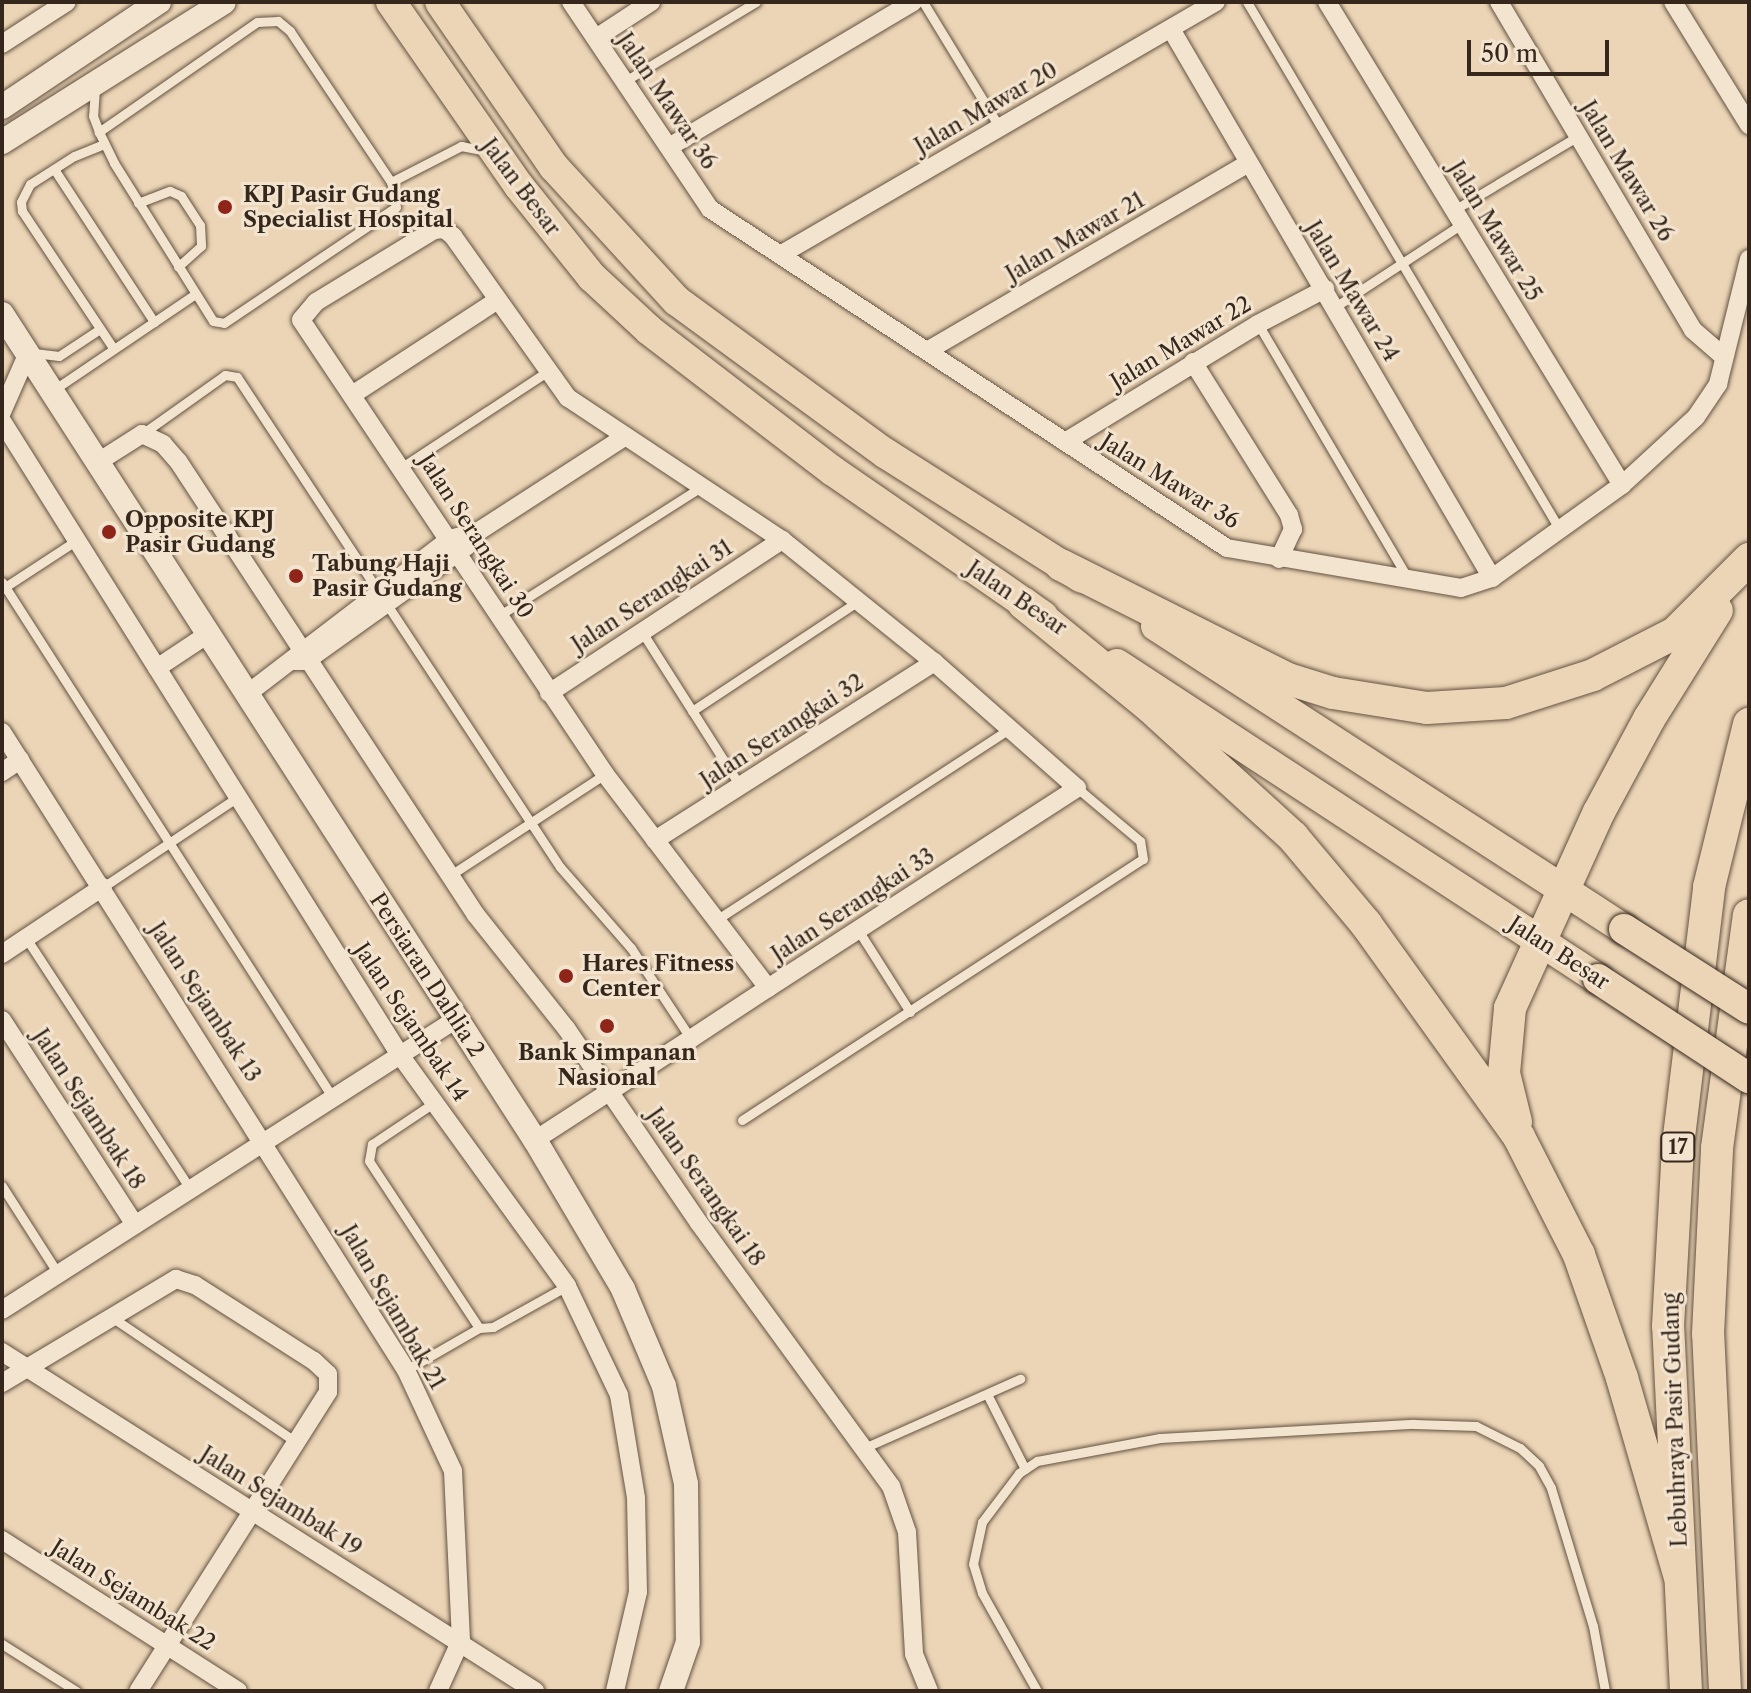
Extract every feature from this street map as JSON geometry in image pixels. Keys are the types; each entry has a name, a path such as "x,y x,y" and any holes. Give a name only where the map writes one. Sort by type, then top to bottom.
{"highway":[{"path":"1061,565 1288,679 1333,693 1427,708 1506,703 1593,675 1675,633 1749,559"},
{"path":"1519,1137 1504,1073 1505,1030 1540,940 1649,719 1749,559"},
{"path":"1023,603 1148,705 1293,837 1366,924 1519,1137 1579,1255 1622,1378 1680,1577"},
{"name":"Lebuhraya Pasir Gudang","path":"1686,1691 1668,1326 1678,1145 1709,887 1749,724"},
{"name":"Lebuhraya Pasir Gudang","path":"1725,1691 1708,1334 1717,1148 1749,915"}],"main road":[{"name":"Jalan Besar","path":"440,2 554,167 677,301 885,453 1749,1009"},
{"name":"Jalan Besar","path":"391,3 504,165 592,277 649,330 833,471 1023,603 1749,1078"}],"street":[{"path":"2,44 67,2"},
{"path":"2,107 159,2"},
{"path":"2,142 224,2"},
{"name":"Jalan Mawar 36","path":"571,2 710,209 1227,548 1461,588 1492,578 1622,485 1696,417 1718,384 1749,259"},
{"path":"596,38 651,2"},
{"name":"Jalan Mawar 25","path":"1327,2 1622,485"},
{"name":"Jalan Mawar 26","path":"1499,2 1693,330 1723,356"},
{"path":"1673,2 1749,125"},
{"path":"669,147 913,3"},
{"name":"Jalan Mawar 20","path":"780,255 1212,3"},
{"name":"Jalan Mawar 24","path":"1171,29 1247,164 1325,289 1492,578"},
{"name":"Jalan Mawar 21","path":"927,351 1247,164"},
{"name":"Jalan Serangkai 30","path":"496,301 444,229 316,302 301,320 605,774 768,988"},
{"name":"Jalan Mawar 22","path":"1065,442 1193,362 1325,289"},
{"path":"352,395 496,301 545,373 568,398 623,438 782,540 934,662 1077,788"},
{"name":"Persiaran Dahlia 2","path":"2,314 26,352 61,384 66,413 535,1140 623,1289 664,1386 686,1484 688,1642 671,1691"},
{"path":"2,412 26,352"},
{"path":"1193,362 1289,515 1293,529 1279,559"},
{"name":"Jalan Sejambak 14","path":"2,421 400,1055 567,1286 619,1395 636,1498 638,1592 615,1691"},
{"path":"98,462 142,434"},
{"name":"Jalan Serangkai 18","path":"142,434 163,444 178,461 299,657 449,876 609,1091 864,1448 903,1512 914,1654 929,1691"},
{"path":"247,694 455,547 623,438"},
{"name":"Jalan Serangkai 31","path":"549,693 782,540"},
{"path":"157,668 208,634"},
{"name":"Jalan Serangkai 32","path":"655,840 934,662"},
{"name":"Jalan Sejambak 13","path":"2,732 266,1142"},
{"path":"2,772 20,760"},
{"name":"Jalan Serangkai 33","path":"535,1140 1077,788"},
{"path":"2,954 103,887"},
{"name":"Jalan Sejambak 18","path":"2,1020 135,1225"},
{"path":"2,1310 455,1020"},
{"name":"Jalan Sejambak 21","path":"266,1142 406,1370 453,1471 461,1640 438,1691"},
{"path":"2,1383 110,1315 176,1279 208,1293 314,1361 328,1374 328,1392 138,1691"},
{"name":"Jalan Sejambak 19","path":"2,1352 461,1640 535,1691"},
{"name":"Jalan Sejambak 22","path":"3,1543 238,1691"}],"lane":[{"path":"625,81 756,2"},
{"path":"1247,2 1560,530"},
{"path":"913,3 1000,128"},
{"path":"99,132 257,22 270,19 290,31 391,182 396,207 388,216 224,323 213,321 104,144 99,132 92,103 100,78"},
{"path":"1335,307 1402,264 1458,217 1578,136"},
{"path":"104,144 54,169 24,192 22,211 113,348"},
{"path":"391,182 461,146 475,146 504,165"},
{"path":"54,169 154,322"},
{"path":"138,203 170,191 181,196 200,225 201,246 178,267"},
{"path":"61,384 195,294"},
{"path":"1258,324 1408,579"},
{"path":"26,352 45,358 59,356 100,329"},
{"path":"402,467 545,373"},
{"path":"142,434 225,375 237,377 576,890 631,948 691,1039"},
{"path":"500,615 699,488"},
{"path":"77,540 3,586 333,1098"},
{"path":"692,711 858,601"},
{"path":"642,632 740,786"},
{"path":"716,920 1009,729"},
{"path":"449,876 605,774"},
{"path":"742,1120 1143,859 1140,841 1077,788"},
{"path":"103,887 238,797"},
{"path":"858,930 910,1012"},
{"path":"26,938 190,1189"},
{"path":"435,1102 372,1144 369,1161 479,1328"},
{"path":"2,1186 57,1272"},
{"path":"406,1370 479,1328 493,1327 567,1286"},
{"path":"110,1315 296,1442"},
{"path":"864,1448 1020,1379"},
{"path":"987,1394 1025,1469"},
{"path":"1037,1691 982,1593 973,1564 973,1546 982,1522 1025,1469 1037,1461 1098,1447 1160,1438 1414,1424 1476,1426 1520,1448 1551,1488 1593,1626 1605,1691"},
{"path":"2,1644 76,1691"}],"place":[{"name":"KPJ Pasir Gudang Specialist Hospital","path":"225,207"},
{"name":"Opposite KPJ Pasir Gudang","path":"109,532"},
{"name":"Tabung Haji Pasir Gudang","path":"296,576"},
{"name":"Hares Fitness Center","path":"566,976"},
{"name":"Bank Simpanan Nasional","path":"607,1026"}]}
